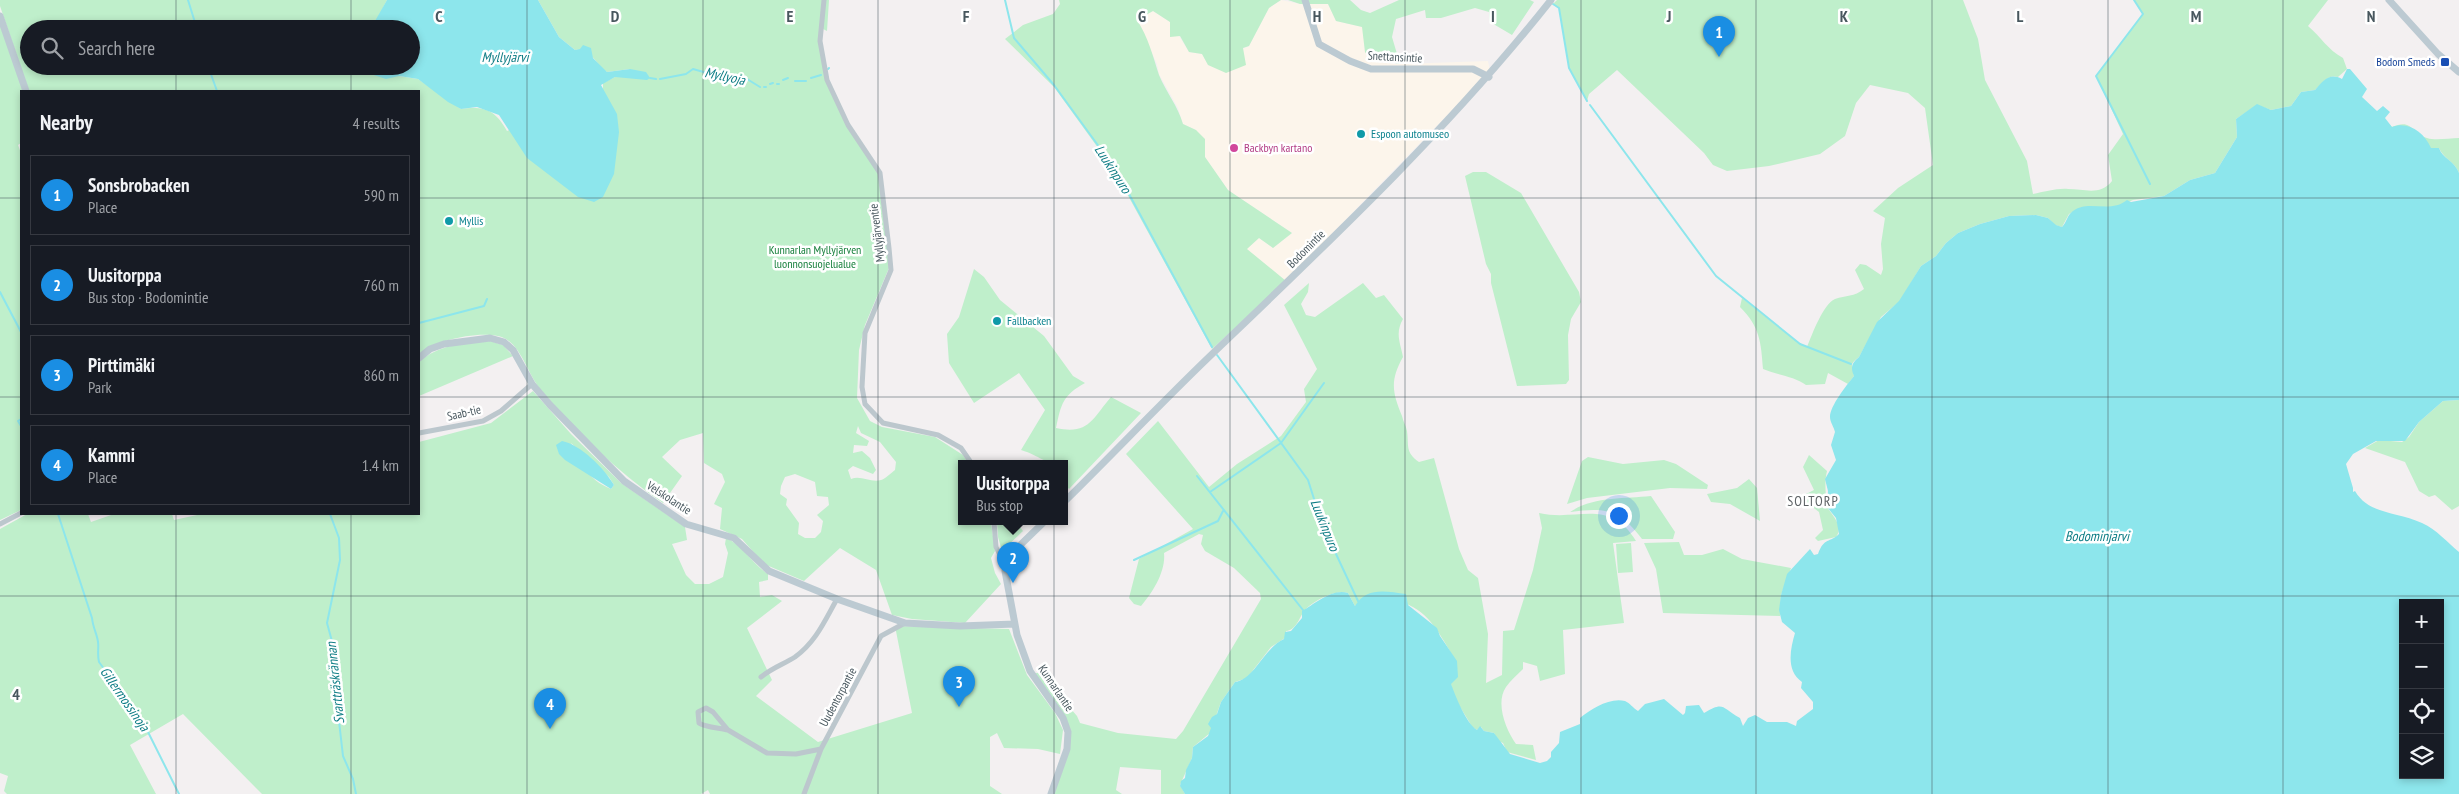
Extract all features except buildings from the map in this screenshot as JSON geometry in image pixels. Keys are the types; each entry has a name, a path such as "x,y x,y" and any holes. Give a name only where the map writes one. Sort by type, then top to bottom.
{"street":[{"name":"Myllyjärventie","path":"824,0 820,41 827,80 848,125 880,173 889,248 891,270 865,333 862,387 865,404 883,423 938,435 961,448 969,460"},
{"name":"Snettansintie","path":"1305,0 1319,44 1361,66 1384,70 1473,69 1489,77"},
{"name":"Bodomintie","path":"1068,498 1206,360 1299,272 1489,77 1552,0"},
{"path":"2389,0 2438,54 2459,72"},
{"path":"0,16 20,74"},
{"path":"20,75 26,90"},
{"name":"Velskolantie","path":"420,357 430,349 444,344 479,338 496,339 504,342 513,350 532,384 574,432 633,488 686,524 734,538 769,571 837,599 905,623 960,626 1015,624"},
{"name":"Saab-tie","path":"420,433 483,421 501,411 532,384"},
{"path":"0,524 20,514"},
{"path":"994,525 996,547 1005,565 1015,624"},
{"path":"1005,565 1010,554 1041,525"},
{"path":"761,678 777,666 794,658 815,639 837,599"},
{"name":"Uudentorpantie","path":"804,794 822,749 881,636 905,623"},
{"name":"Kunnarlantie","path":"1015,624 1030,671 1063,718 1068,732 1067,749 1051,794"},
{"path":"728,730 713,712 706,708 698,712 699,723 702,726 715,726 728,730 767,753 796,754 822,749"}],"shaded area":[{"path":"1281,0 1300,4 1328,4 1336,21 1363,27 1365,52 1376,62 1400,64 1488,61 1490,71 1286,281 1246,249 1259,238 1273,248 1292,233 1228,190 1205,157 1196,130 1183,124 1178,108 1159,74 1157,64 1137,20 1153,11 1170,22 1189,52 1202,54 1208,65 1249,46 1269,8"}],"green space":[{"path":"0,0 387,0 377,20 20,20 20,65 0,6"},
{"name":"Kunnarlan Myllyjärven luonnonsuojelualue","path":"538,0 829,0 827,31 821,28 821,56 838,107 880,171 889,268 865,325 859,350 857,398 870,421 882,427 935,437 963,455 966,460 958,460 958,525 991,525 995,551 991,558 995,573 1001,584 965,623 912,619 892,615 876,570 840,548 804,581 764,564 742,539 720,529 722,508 714,504 725,482 722,474 704,463 703,433 680,440 662,457 682,476 663,503 629,478 568,420 540,389 521,355 512,343 506,339 487,335 461,337 436,344 420,353 420,90 29,90 24,75 398,75 418,79 461,109 477,108 494,114 507,131 603,90 603,83 615,77 626,77 630,69 607,72 585,51 575,50 559,37","holes":["858,426 861,433 880,442 896,462 895,470 883,479 877,481 858,478 851,479 848,470 853,466 873,474 876,470 870,458 862,451 853,453 854,445 867,446 869,441 856,433","795,474 815,482 817,496 828,497 829,505 817,515 823,521 821,532 815,538 805,538 798,534 799,523 786,505 787,499 780,494 781,486 785,477"]},
{"path":"1059,0 1281,0 1269,8 1249,46 1243,48 1246,65 1226,73 1208,65 1202,54 1189,52 1180,36 1170,37 1170,22 1153,11 1137,20 1147,40 1159,75 1183,124 1196,130 1205,139 1205,157 1228,190 1292,233 1273,248 1259,238 1247,249 1286,281 1212,349 1114,170 1054,87 1005,39 1023,25 1053,14 1060,4"},
{"path":"1288,0 1350,0 1361,10 1370,13 1399,0 1530,0 1534,2 1512,35 1490,22 1489,12 1475,8 1441,18 1426,18 1425,10 1396,19 1392,37 1400,64 1370,59 1365,52 1362,27 1336,21 1328,4 1300,4"},
{"path":"1557,0 1963,0 1978,39 1985,80 2027,161 2033,194 2059,189 2092,191 2102,189 2112,181 2108,155 2123,134 2096,76 2143,14 2134,0 2328,0 2308,26 2337,55 2343,58 2347,69 2338,77 2334,76 2325,80 2315,90 2301,92 2291,106 2271,110 2257,105 2236,119 2237,137 2215,173 2190,180 2164,196 2133,200 2113,208 2082,207 2069,214 2062,227 2055,225 2048,218 2036,215 2009,216 1980,224 1958,233 1946,243 1936,256 1921,266 1900,301 1881,317 1859,357 1852,363 1854,376 1848,384 1828,373 1825,384 1806,385 1763,369 1756,328 1740,307 1742,298 1800,344 1807,347 1818,320 1826,307 1835,299 1864,289 1855,270 1860,264 1866,265 1881,275 1883,269 1881,244 1885,218 1873,211 1898,188 1933,165 1925,108 1908,93 1870,85 1856,103 1845,136 1820,154 1769,166 1727,171 1713,165 1704,153 1617,70 1589,94 1587,101 1569,68 1559,8 1553,4"},
{"path":"0,22 23,90 20,90 20,144 18,145 20,150 20,510 0,520"},
{"path":"2385,121 2392,127 2408,125 2422,136 2431,139 2459,138 2459,173 2439,148 2432,148 2434,151 2374,129"},
{"path":"1473,172 1486,172 1521,193 1579,292 1581,302 1571,319 1568,335 1569,380 1566,384 1517,386 1491,283 1491,274 1486,264 1465,176"},
{"path":"974,269 984,277 1000,300 1044,336 1073,376 1085,383 1067,396 1056,428 1067,430 1083,427 1094,418 1111,397 1141,413 1069,489 1068,460 1044,460 1021,450 1045,410 1019,373 974,403 949,363 947,334 959,317"},
{"path":"1309,283 1308,292 1301,304 1306,315 1315,317 1363,283 1376,298 1384,295 1403,319 1399,333 1403,357 1394,379 1394,393 1407,429 1410,452 1419,462 1434,458 1459,549 1468,570 1478,578 1488,634 1486,683 1502,675 1503,631 1514,630 1533,570 1542,528 1539,513 1553,515 1604,515 1615,519 1626,528 1636,541 1613,543 1624,623 1563,630 1565,674 1540,681 1537,666 1523,662 1523,669 1506,687 1503,693 1502,708 1506,724 1516,744 1533,745 1536,760 1507,752 1503,743 1498,741 1494,733 1484,731 1481,727 1477,730 1472,727 1457,702 1451,685 1456,661 1437,630 1425,616 1405,604 1361,601 1355,606 1348,593 1331,594 1309,606 1295,626 1286,631 1285,638 1271,647 1247,678 1235,682 1221,702 1210,733 1193,747 1192,758 1180,785 1185,794 1161,794 1161,770 1120,767 1116,790 1122,794 1054,794 1071,733 1033,673 1040,673 1077,716 1080,723 1118,733 1176,739 1183,731 1261,599 1260,593 1234,568 1205,551 1201,544 1203,535 1199,534 1164,553 1161,574 1154,588 1141,606 1134,604 1129,598 1139,559 1193,529 1126,454 1158,421 1209,487 1237,464 1281,436 1306,402 1304,389 1317,369 1284,305"},
{"path":"490,341 503,345 513,356 420,396 420,361 443,348 471,342"},
{"path":"533,391 571,434 621,483 685,527 687,540 672,544 686,575 695,584 709,584 723,577 728,553 725,544 726,538 732,541 768,574 768,580 759,582 760,597 772,595 782,601 747,628 772,680 756,696 818,742 912,713 895,626 1009,629 1027,675 1055,713 1063,730 1060,754 1038,749 1004,748 997,733 990,737 990,786 1002,794 710,794 708,790 701,794 262,794 183,714 130,745 156,794 7,794 4,791 8,776 0,773 0,529 25,515 88,515 91,522 111,515 172,515 174,520 197,515 420,515 420,442 491,423","holes":["571,443 609,477 614,485 611,489 596,481 586,471"]},
{"path":"2459,400 2459,506 2452,510 2435,495 2429,497 2419,491 2405,462 2365,448 2379,440 2402,442 2409,437 2419,422 2443,401"},
{"path":"1809,455 1827,471 1825,484 1827,507 1837,522 1839,529 1836,537 1818,541 1815,538 1823,530 1819,512 1806,502 1804,495 1814,490 1803,467"},
{"path":"1588,457 1623,464 1664,460 1676,464 1708,485 1707,489 1670,488 1587,498 1567,504 1582,461"},
{"path":"1749,479 1757,488 1760,521 1730,504 1711,502 1707,494 1737,488"},
{"path":"1651,496 1675,532 1673,539 1642,539 1626,521 1611,512 1582,510 1570,512 1589,503 1599,501"},
{"path":"997,525 1018,525 1023,531 1002,551"},
{"path":"1679,542 1684,555 1702,555 1723,549 1742,559 1791,568 1781,595 1780,616 1663,613 1656,569 1644,543"},
{"path":"1631,543 1633,572 1618,573 1616,544"}],"water":[{"name":"Myllyjärvi","path":"387,0 538,0 559,37 575,50 580,49 583,45 591,48 593,58 607,72 630,69 646,72 650,78 647,80 615,77 601,85 617,114 619,132 614,174 603,197 594,202 578,197 527,158 499,115 477,107 461,109 448,102 418,79 399,76 386,79 374,75 420,75 420,20 376,20"},
{"name":"Bodominjärvi","path":"2347,69 2350,69 2367,89 2362,97 2377,111 2383,106 2390,112 2385,118 2392,127 2404,125 2415,129 2424,137 2431,148 2439,148 2455,165 2459,173 2459,400 2443,401 2419,422 2405,441 2376,441 2353,454 2346,464 2353,492 2355,491 2361,499 2375,509 2422,523 2459,552 2459,794 1185,794 1180,786 1192,758 1193,747 1208,736 1211,728 1208,724 1212,717 1217,714 1221,702 1235,682 1248,676 1271,649 1284,639 1285,632 1291,631 1302,618 1302,611 1330,595 1342,592 1348,593 1355,606 1359,600 1370,593 1384,591 1406,594 1408,605 1437,628 1440,636 1457,661 1458,677 1451,684 1469,722 1477,730 1480,726 1484,731 1494,733 1510,754 1540,763 1547,761 1551,757 1551,752 1559,743 1560,732 1580,724 1580,718 1595,708 1607,702 1619,700 1625,701 1638,711 1645,704 1664,699 1683,715 1686,706 1699,705 1704,713 1719,706 1726,708 1740,718 1743,726 1748,718 1755,715 1767,722 1787,722 1796,726 1797,721 1813,709 1813,702 1801,688 1802,682 1793,672 1791,666 1791,653 1795,633 1782,622 1779,610 1781,595 1787,574 1810,549 1814,555 1818,554 1825,543 1839,534 1836,518 1827,507 1828,491 1825,479 1836,460 1831,445 1835,432 1830,419 1831,412 1839,396 1854,376 1852,365 1859,357 1877,322 1899,301 1921,266 1936,256 1946,243 1958,233 1980,224 2009,216 2036,215 2048,218 2056,225 2062,227 2071,213 2079,208 2085,206 2114,206 2127,200 2131,202 2164,196 2190,180 2215,173 2237,137 2236,119 2257,104 2271,110 2291,106 2301,92 2315,90 2327,78 2337,77 2342,79"},
{"path":"562,441 577,447 598,465 614,485 611,489 565,460 559,454 556,445"}],"waterway":[{"name":"Svartträskrännan","path":"188,0 194,20"},
{"name":"Luukinpuro","path":"1005,0 1014,38 1054,85 1116,170 1212,347"},
{"path":"2134,0 2143,14 2096,76 2150,184"},
{"path":"1553,4 1559,8 1569,68 1587,101"},
{"name":"Myllyoja","path":"660,79 686,74 693,69 714,75 728,74 747,79 760,87"},
{"name":"Svartträskrännan","path":"211,75 217,90"},
{"name":"Myllyoja","path":"811,78 821,75"},
{"path":"650,78 656,79"},
{"name":"Myllyoja","path":"783,80 788,78"},
{"name":"Myllyoja","path":"795,81 806,81"},
{"path":"1590,105 1716,276 1800,344 1851,364"},
{"name":"Gillermossinoja","path":"0,292 20,330"},
{"path":"420,323 484,306 487,299"},
{"name":"Luukinpuro","path":"1217,355 1308,480 1322,524 1358,601"},
{"path":"1210,492 1281,443 1324,383"},
{"name":"Gillermossinoja","path":"20,420 18,421 20,424"},
{"path":"1197,476 1303,610"},
{"path":"1134,560 1218,521 1223,511"},
{"name":"Gillermossinoja","path":"58,515 92,618 98,642 99,662 142,720 179,794"},
{"name":"Svartträskrännan","path":"330,515 339,538 340,560 327,623 333,645 332,661 343,756 353,779 356,794"}],"place":[{"name":"Sonsbrobacken","path":"1719,57"},
{"name":"Bodom Smeds","path":"2445,62"},
{"name":"Espoon automuseo","path":"1361,134"},
{"name":"Backbyn kartano","path":"1234,148"},
{"name":"Myllis","path":"449,221"},
{"name":"Fallbacken","path":"997,321"},
{"name":"Uusitorppa","path":"1013,583"},
{"name":"Pirttimäki","path":"959,707"},
{"name":"Kammi","path":"550,729"}],"district":[{"name":"SOLTORP","path":"1813,501"}]}
